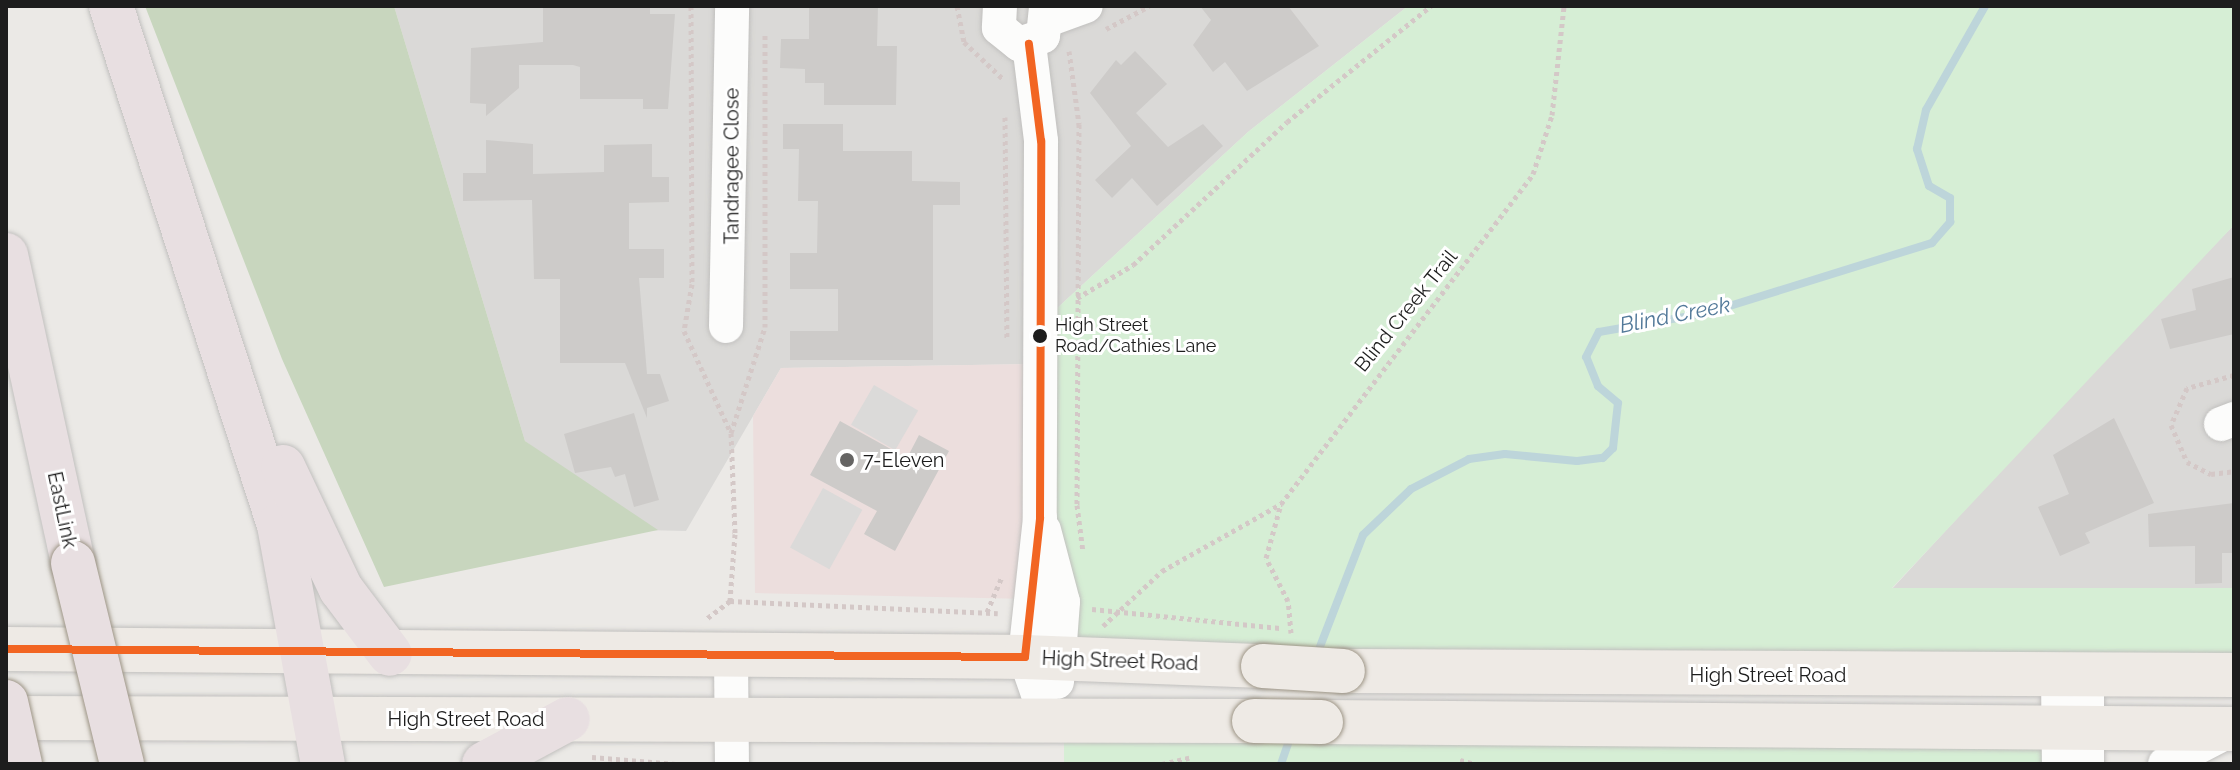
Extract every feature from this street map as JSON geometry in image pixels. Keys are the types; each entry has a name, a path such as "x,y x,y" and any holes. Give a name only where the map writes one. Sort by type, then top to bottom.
{"highway":[{"path":"111,6 279,525 311,720 323,764"},
{"name":"EastLink","path":"6,255 73,563 122,764"},
{"path":"232,378 341,589 390,654"},
{"path":"6,702 20,764"},
{"path":"484,764 576,738"}],"main road":[{"name":"High Street Road","path":"6,649 300,654 731,655 1271,647 1343,671 2234,675"},
{"name":"High Street Road","path":"6,718 311,720 576,738 732,720 1321,722 2073,747 2230,735"}],"street":[{"name":"Tandragee Close","path":"726,326 732,6"},
{"path":"1000,6 1003,36 1088,20"},
{"path":"1047,720 1062,651 1040,518 1041,141 1050,28"},
{"path":"731,655 732,764"},
{"path":"2072,675 2073,747"},
{"path":"2165,764 2230,735"}],"path":[{"path":"1088,20 1149,6"},
{"path":"1077,298 1133,265 1287,122 1431,6"},
{"name":"Blind Creek Trail","path":"1294,624 1266,558 1281,504 1533,174 1552,115 1564,6"},
{"path":"1050,28 1069,57 1079,124 1077,505 1086,570"},
{"path":"1005,87 1015,76"},
{"path":"1005,103 1008,353"},
{"path":"1062,651 1133,593 1254,513 1281,504"},
{"path":"987,612 1005,564"},
{"path":"1091,599 1093,613 1271,647"},
{"path":"730,601 998,613"},
{"path":"576,738 676,764"},
{"path":"799,764 1084,764"}],"shaded area":[{"path":"394,6 1408,6 1248,132 1041,323 1040,364 781,368 686,531 644,530 525,441"},
{"path":"2234,225 2234,588 1892,589 2101,362"},
{"path":"1040,364 1026,599 755,593 753,416 781,368"},
{"path":"874,385 918,410 895,450 851,425"},
{"path":"823,488 862,510 829,569 790,547"}],"green space":[{"path":"145,6 394,6 525,441 658,530 384,587 282,359"},
{"path":"1408,6 2234,6 2234,225 1892,588 2234,588 2234,675 1063,658 1041,323 1248,132"},
{"path":"1064,720 2059,729 2059,764 1064,764"}],"building":[{"path":"650,6 650,14 675,14 668,109 643,109 643,99 580,99 580,67 573,65 519,65 519,88 486,116 486,104 470,103 471,48 543,42 543,8"},
{"path":"809,6 878,6 877,46 897,46 896,105 824,105 824,83 805,83 805,69 780,68 781,39 809,39"},
{"path":"1200,6 1288,6 1319,46 1247,91 1225,62 1213,72 1193,45 1211,20"},
{"path":"1135,51 1167,84 1136,113 1168,147 1203,124 1223,146 1157,206 1132,178 1112,198 1095,180 1131,146 1090,93 1116,60 1121,65"},
{"path":"783,124 843,124 843,151 912,151 912,181 960,182 960,205 933,205 933,360 790,360 790,331 838,331 838,289 790,289 790,253 817,253 818,201 798,201 799,149 783,149"},
{"path":"486,140 533,144 533,174 604,172 604,145 652,144 652,177 669,177 669,202 629,203 629,249 664,249 664,278 639,278 647,374 660,374 669,401 647,408 647,418 625,363 560,363 560,279 534,279 532,200 463,201 463,173 486,173"},
{"path":"2234,277 2234,334 2170,349 2161,319 2196,310 2192,289"},
{"path":"634,413 659,500 634,507 625,474 615,477 611,467 575,473 564,434"},
{"path":"2114,418 2154,503 2085,533 2090,543 2060,556 2038,507 2069,494 2053,455"},
{"path":"840,421 907,458 919,435 949,451 895,551 864,534 877,511 810,475"},
{"path":"2234,503 2234,553 2222,553 2222,583 2195,584 2195,546 2149,547 2148,514"}],"waterway":[{"name":"Blind Creek","path":"1316,657 1363,535 1411,489 1469,459 1505,454 1577,461 1603,458 1613,448 1618,403 1598,386 1586,357 1599,332 1707,313 1932,243 1950,222 1950,198 1929,186 1917,149 1926,110 1985,6"},
{"name":"Blind Creek","path":"1281,764 1291,735"}],"transit line":[{"path":"6,649 1025,657 1040,518 1041,141 1029,44"}],"place":[{"name":"High Street Road/Cathies Lane","path":"1040,336"},
{"name":"7-Eleven","path":"847,460"}]}
